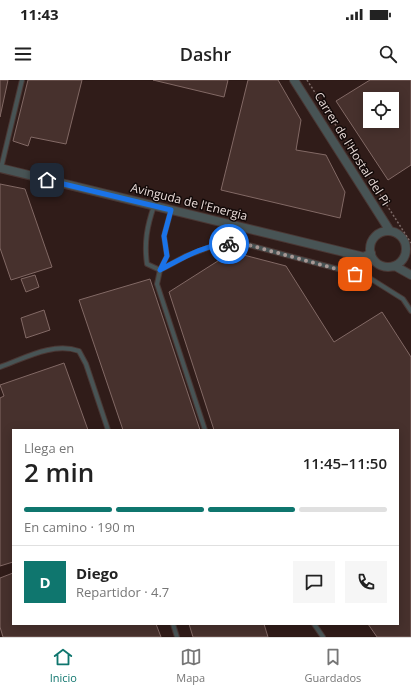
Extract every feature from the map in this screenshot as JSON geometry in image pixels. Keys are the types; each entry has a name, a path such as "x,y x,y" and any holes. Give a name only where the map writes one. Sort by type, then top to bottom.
{"street":[{"name":"Carrer de l'Hostal del Pi","path":"294,80 390,231"},
{"name":"Avinguda de l'Energia","path":"0,168 364,257 371,253"},
{"path":"411,257 408,243 400,235 390,231 379,233 374,237 370,247 373,259 383,266 395,266 411,275"},
{"path":"395,266 403,259 408,243"}],"lane":[{"path":"0,168 22,80"},
{"path":"154,206 147,229 145,247 147,264 160,270"},
{"path":"171,210 164,236 167,256 160,270 157,284 205,429"},
{"path":"160,270 186,256 218,244 245,244 368,277 403,299 411,311"},
{"path":"0,367 58,347 79,351 86,364 108,429"},
{"path":"173,625 177,637"},
{"path":"315,625 323,637"}],"path":[{"path":"307,80 408,243"}],"building":[{"path":"0,80 8,80 0,117"},
{"path":"28,80 82,80 66,144 31,137 28,146 13,141"},
{"path":"153,80 228,80 224,97"},
{"path":"248,80 278,80 301,120 296,150 326,155 345,192 340,218 221,190"},
{"path":"370,80 411,80 411,165 388,180 336,101"},
{"path":"0,184 25,189 52,267 11,280 0,248"},
{"path":"232,252 286,266 334,342 382,312 411,357 411,637 377,637 369,625 399,625 399,429 214,429 169,292"},
{"path":"35,275 39,287 26,292 21,279"},
{"path":"150,279 200,429 123,429 79,300"},
{"path":"44,310 50,330 26,338 21,318"},
{"path":"64,363 88,429 12,429 12,562 0,566 0,398 4,396 0,385"},
{"path":"12,573 12,625 156,625 161,637 3,637 0,627 0,578"},
{"path":"189,625 264,625 268,637 193,637"}],"way so far":[{"path":"229,244 245,244 355,274"}],"route":[{"path":"47,180 171,210 164,236 167,256 160,270 186,256 218,244 229,244"}]}
